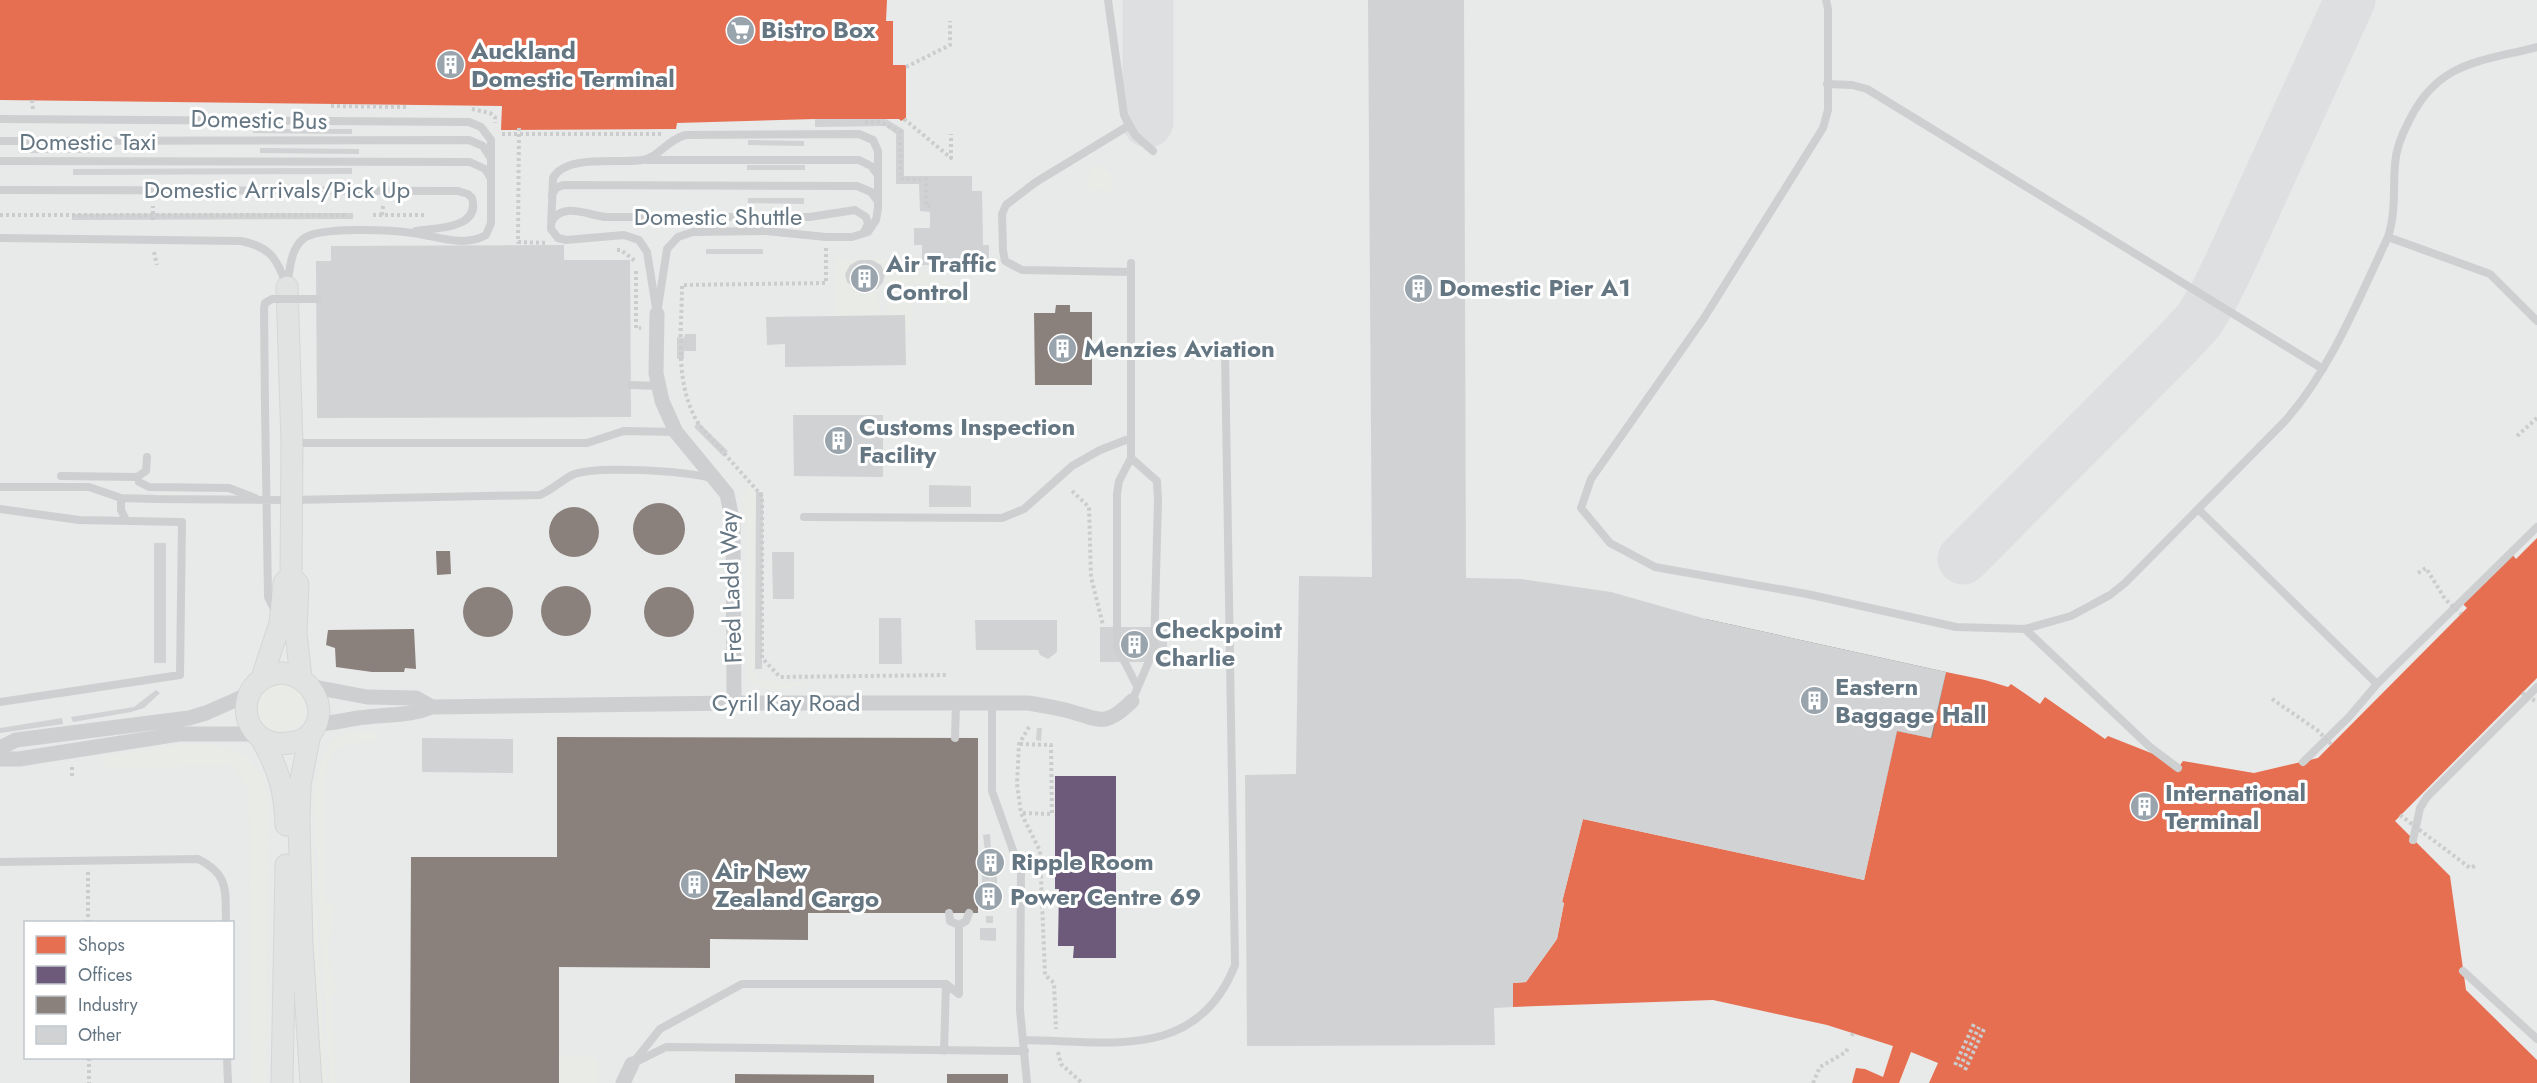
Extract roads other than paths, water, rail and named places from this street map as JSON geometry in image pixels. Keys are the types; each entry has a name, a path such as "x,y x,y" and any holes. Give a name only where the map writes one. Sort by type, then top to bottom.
{"street":[{"path":"287,287 292,443 291,576 298,584 296,633 305,682 316,696 318,705 300,785 299,820 302,945 311,1083"},
{"name":"Fred Ladd Way","path":"657,314 656,373 662,401 676,432 727,494 733,524 734,703"},
{"path":"282,1083 284,787 273,759 248,716 255,686 280,623 284,583 291,576"},
{"path":"0,748 16,740 189,718 282,673 305,682"},
{"name":"Cyril Kay Road","path":"305,682 367,697 416,698 432,707"},
{"name":"Cyril Kay Road","path":"313,729 365,717 413,715 432,707 734,703 1028,703 1100,719 1113,717 1135,694"},
{"path":"0,759 19,759 179,734 259,737 283,744 302,739 313,729"},
{"path":"623,1083 632,1064"}],"lane":[{"path":"1108,0 1121,103 1128,126 1153,151"},
{"path":"1826,0 1828,9 1828,110 1819,136 1704,318 1591,479 1581,508 1610,543 1655,567 1807,594 1956,627 2025,629 2071,616 2110,595 2198,509 2286,420 2323,369 2388,237 2393,216 2395,162 2398,148 2409,119 2424,94 2440,78 2460,67 2537,47"},
{"path":"1827,84 1852,85 1867,90 2323,369"},
{"name":"Domestic Bus","path":"0,119 468,122 481,127 489,135 491,158"},
{"path":"1128,126 1036,182 1006,205 1002,214 1002,251 1005,261 1022,270 1131,268 1131,458 1119,481 1117,494 1117,647 1135,694"},
{"path":"643,160 651,157 669,142 686,135 859,134 876,142 878,204 874,225 868,232 858,236 841,237 766,231 703,232 678,237 667,249 657,314"},
{"name":"Domestic Taxi","path":"0,141 469,140 483,146 491,158"},
{"path":"287,287 293,253 303,238 310,234 328,230 412,232 450,240 473,240 486,235 491,223 491,158"},
{"path":"657,314 647,252 639,240 624,235 566,240 558,238 551,227 551,200 553,178 558,171 566,166 597,161 859,160 872,166 878,178"},
{"path":"0,161 470,162 485,169 491,183"},
{"name":"Domestic Shuttle","path":"551,200 556,188 564,185 857,186 871,192 878,204"},
{"name":"Domestic Arrivals/Pick Up","path":"0,190 458,191 472,198 472,211 466,221 412,232"},
{"name":"Domestic Shuttle","path":"551,227 556,215 564,212 588,212 605,217 810,217 855,210 864,214 867,220 865,232 858,236"},
{"path":"2388,237 2490,274 2537,321"},
{"path":"0,238 241,241 252,243 271,253 280,267 287,287"},
{"path":"280,623 268,597 264,309 265,303 272,299 317,299"},
{"path":"1024,1040 1140,1042 1166,1037 1207,1011 1220,998 1235,965 1225,353"},
{"path":"631,385 659,386"},
{"path":"292,443 586,443 624,431 676,432"},
{"path":"804,517 1002,518 1024,509 1072,466 1100,450 1131,438"},
{"path":"61,476 137,477 146,471 147,457"},
{"path":"1131,458 1157,481 1158,501 1154,649 1135,694"},
{"path":"0,487 89,487 121,498 292,500 540,495 573,475 589,471 673,471 717,480"},
{"path":"140,482 149,487 234,489 257,500"},
{"path":"121,498 121,510 126,520"},
{"path":"0,509 79,520 182,522 180,675 0,702"},
{"path":"2198,509 2377,684"},
{"path":"2302,762 2349,717 2377,684 2537,527"},
{"path":"2025,629 2150,747 2178,768"},
{"path":"2413,840 2420,808 2427,797 2537,687"},
{"path":"955,738 956,702"},
{"path":"992,702 993,791 1022,873 1020,1010 1027,1083"},
{"path":"0,862 198,860 214,867 221,876 225,887 225,921"},
{"path":"949,913 950,921 959,925"},
{"path":"959,925 966,921 969,913"},
{"path":"632,1064 660,1029 742,984 946,984 959,994 959,925"},
{"path":"2463,971 2537,1039"},
{"path":"944,1051 946,984"},
{"path":"632,1064 666,1047 1025,1051"},
{"path":"227,1059 228,1083"}],"place":[{"name":"Bistro Box","path":"740,30"},
{"name":"Auckland Domestic Terminal","path":"450,65"},
{"name":"Air Traffic Control","path":"865,278"},
{"name":"Domestic Pier A1","path":"1418,288"},
{"name":"Menzies Aviation","path":"1063,349"},
{"name":"Customs Inspection Facility","path":"838,441"},
{"name":"Checkpoint Charlie","path":"1134,644"},
{"name":"Eastern Baggage Hall","path":"1814,701"},
{"name":"International Terminal","path":"2144,807"},
{"name":"Ripple Room","path":"990,862"},
{"name":"Air New Zealand Cargo","path":"694,885"},
{"name":"Power Centre 69","path":"989,897"}]}
